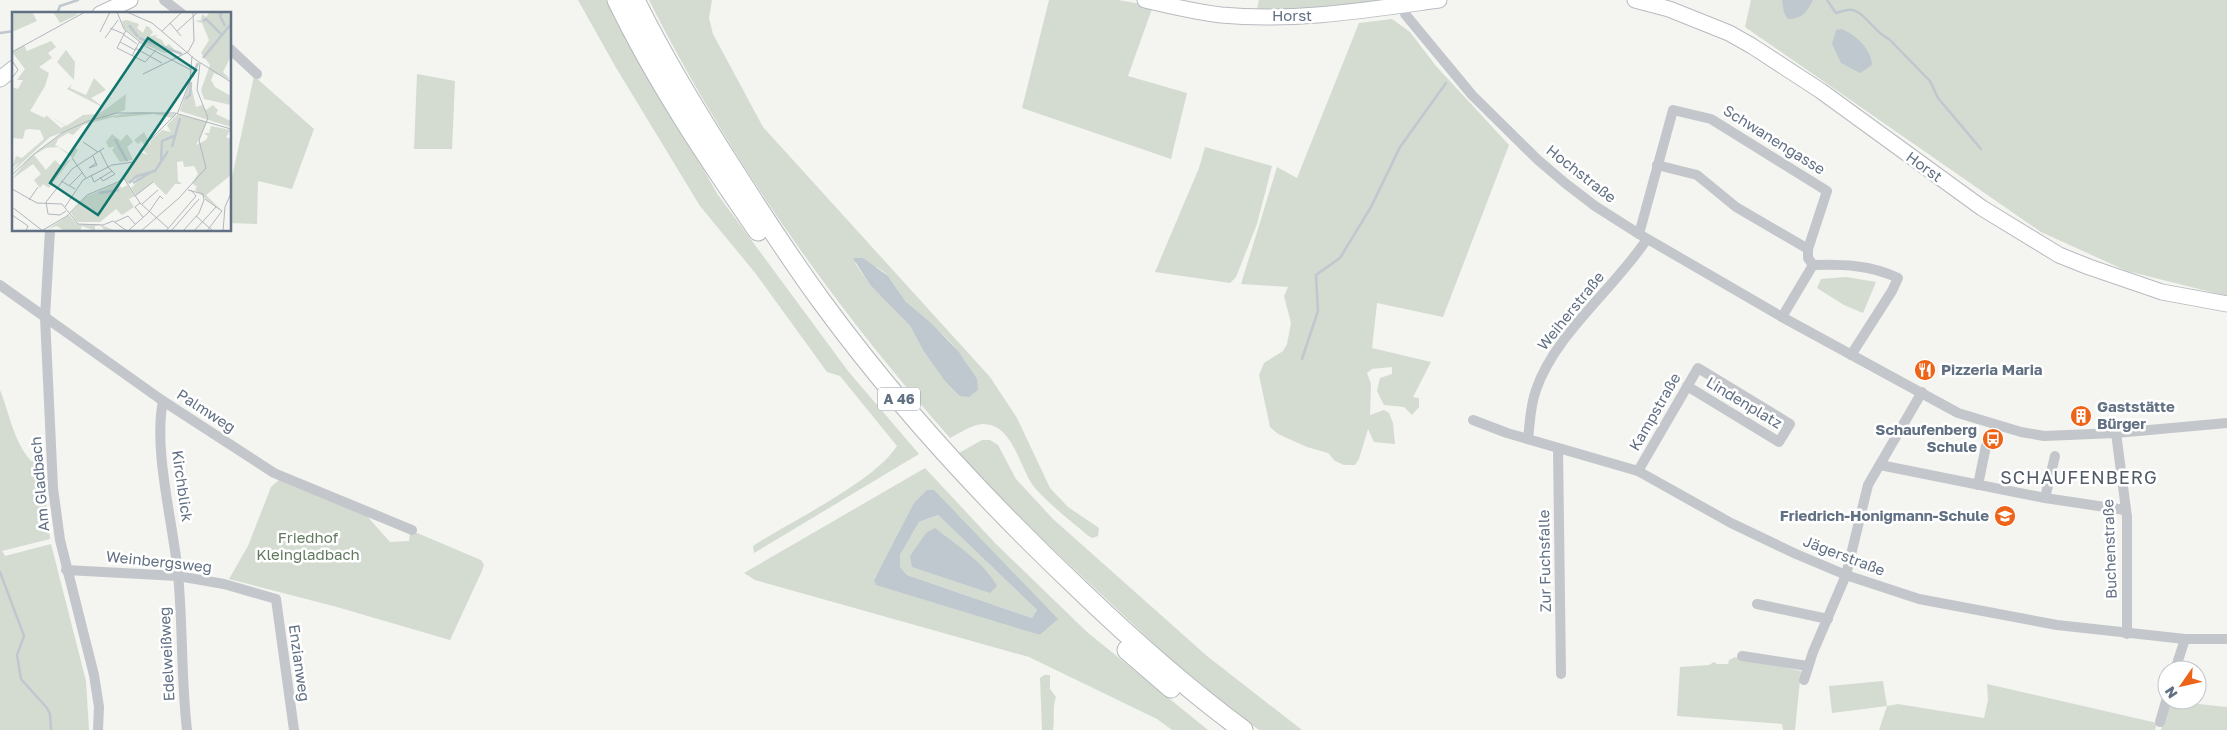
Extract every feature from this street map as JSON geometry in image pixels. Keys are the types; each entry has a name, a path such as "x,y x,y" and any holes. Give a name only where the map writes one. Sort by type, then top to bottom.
{"highway":[{"name":"A 46","path":"617,0 636,40 728,187 786,271 885,401 1000,528 1147,669 1225,730"},
{"name":"A 46","path":"634,0 705,125 755,203 822,302 909,411 1013,527 1128,635 1213,708 1243,730"}],"street":[{"path":"104,12 130,0"},
{"path":"164,0 179,12"},
{"name":"Horst","path":"1146,0 1221,15 1266,16 1324,15 1439,0"},
{"name":"Horst","path":"1642,1 1729,33 1781,64 1982,208 2059,255 2089,268 2162,292 2227,304"},
{"name":"Hochstraße","path":"1407,5 1405,14 1486,108 1565,184 1643,237 1782,317 1958,413 2021,432 2044,436 2116,433 2227,423"},
{"path":"231,50 257,74"},
{"path":"0,79 12,70"},
{"name":"Weiherstraße","path":"1528,439 1532,403 1536,388 1550,358 1632,260 1643,237 1657,165 1674,110"},
{"name":"Schwanengasse","path":"1674,110 1712,119 1827,191 1808,249"},
{"path":"1657,165 1697,175 1736,207 1808,249 1808,258 1813,265"},
{"name":"Am Gladbach","path":"50,231 45,316 53,488 66,570 94,675 99,707 98,730"},
{"path":"1813,265 1840,264 1882,271 1898,278 1892,291 1852,355"},
{"path":"1782,317 1813,265"},
{"name":"Palmweg","path":"0,285 163,400 274,473 412,530"},
{"name":"Kampstraße","path":"1638,472 1698,368"},
{"name":"Lindenplatz","path":"1687,386 1779,442 1790,424 1698,368"},
{"path":"1804,680 1846,575 1868,484 1922,392"},
{"name":"Kirchblick","path":"163,400 160,411 161,452 178,576"},
{"name":"Jägerstraße","path":"1473,420 1528,439 1638,472 1731,522 1796,554 1846,575 1919,599 2057,625 2185,639 2227,639"},
{"name":"Buchenstraße","path":"2116,433 2125,510 2127,634"},
{"path":"1978,485 1986,446"},
{"name":"Zur Fuchsfalle","path":"1558,448 1561,674"},
{"path":"2045,498 2055,456"},
{"path":"1880,465 2045,498 2125,510"},
{"name":"Weinbergsweg","path":"66,570 178,576 224,584 276,599"},
{"name":"Edelweißweg","path":"178,576 187,730"},
{"name":"Enzianweg","path":"276,599 294,730"},
{"path":"1757,604 1828,619"},
{"path":"2178,660 2185,639"},
{"path":"1742,656 1808,666"},
{"path":"2160,722 2164,710"}],"green space":[{"path":"578,0 606,0 718,195 848,371 919,454 754,553 753,546 851,487 886,460 897,446 840,376 827,372 756,274 700,206 615,66"},
{"path":"649,0 712,0 709,18 713,34 763,127 990,377 1017,418 1050,488 1068,507 1099,528 1098,536 1092,538 1087,535 1035,488 1029,480 1015,448 1002,431 993,426 982,424 950,438 865,336 786,229 748,173 680,59","holes":["855,263 875,267 885,273 907,303 947,338 967,364 923,350 910,326 870,285"]},
{"path":"1049,0 1118,0 1153,6 1128,76 1187,93 1171,159 1022,108"},
{"path":"1259,0 1393,0 1368,5 1256,13"},
{"path":"1751,0 2227,0 2227,296 2127,271 2041,232 1745,27"},
{"path":"1392,19 1410,32 1436,66 1509,145 1443,317 1377,303 1372,348 1431,362 1413,397 1419,398 1419,407 1412,415 1404,407 1384,405 1377,391 1380,378 1392,374 1392,367 1372,369 1367,373 1371,384 1370,415 1384,410 1389,413 1393,423 1395,444 1374,442 1368,429 1359,459 1355,465 1344,465 1335,461 1328,453 1307,447 1278,434 1270,427 1259,375 1264,363 1283,351 1287,344 1291,323 1284,296 1288,287 1241,284 1277,167 1297,178 1359,23"},
{"path":"417,74 455,81 452,149 414,149"},
{"path":"254,76 314,129 292,189 258,181 257,224 231,223 231,181"},
{"path":"1205,147 1272,166 1257,224 1236,277 1230,283 1155,272 1199,168"},
{"path":"1846,277 1876,282 1863,313 1844,305 1817,288 1821,279"},
{"path":"0,390 20,445 31,461 42,460 50,539 2,551 5,556 51,544 86,681 89,730 0,730"},
{"path":"982,440 990,440 998,445 1016,479 1053,519 1207,656 1302,730 1259,730 1167,656 1026,524 959,453"},
{"path":"925,468 996,544 1087,632 1208,730 1172,730 1157,719 1029,657 755,580 744,573","holes":["927,490 1056,621 1040,635 874,579"]},
{"name":"Friedhof Kleingladbach","path":"280,479 366,515 390,542 409,541 410,530 481,560 484,565 481,573 450,640 337,607 229,579 248,546 271,487"},
{"path":"938,515 1037,610 1032,618 907,575 900,567 900,555 919,522"},
{"path":"1735,657 1801,671 1795,730 1783,730 1782,724 1677,716 1680,667 1709,665 1714,662 1717,664 1728,664 1729,660"},
{"path":"1044,675 1050,675 1050,689 1056,697 1053,730 1042,730 1040,678"},
{"path":"1883,681 1887,706 1832,713 1829,686"},
{"path":"1987,684 2157,723 2155,730 1879,730 1887,706 1898,704 1984,718 1988,700"},
{"path":"2207,705 2227,707 2227,730 2161,730 2167,710 2207,710"}],"shaded area":[{"path":"1782,0 1813,0 1804,14 1797,18 1788,19 1784,13"},
{"path":"1842,29 1858,39 1869,54 1872,65 1860,73 1841,63 1832,44 1836,30"},
{"path":"853,258 863,258 888,276 906,302 931,323 959,352 977,379 978,390 969,397 960,396 945,381 923,350 910,326 870,285"},
{"path":"927,490 934,490 1058,619 1040,635 876,585 874,580 914,503","holes":["938,515 1037,610 1032,618 907,575 900,567 900,555 919,522"]},
{"path":"935,528 985,569 997,586 990,593 912,567 910,556 926,533"}],"waterway":[{"path":"58,12 60,6 78,0"},
{"path":"1827,0 1836,13 1853,10 1889,39 1930,81 1938,98 1981,149"},
{"path":"0,33 12,31"},
{"path":"1302,359 1318,311 1316,275 1340,258 1371,207 1400,147 1446,83"},
{"path":"0,572 24,636 17,655 21,679 47,708 50,714 51,730"}],"place":[{"name":"Pizzeria Maria","path":"1925,370"},
{"name":"Gaststätte Bürger","path":"2081,416"},
{"name":"Schaufenberg Schule","path":"1993,439"},
{"name":"Friedrich-Honigmann-Schule","path":"2005,516"}],"district":[{"name":"SCHAUFENBERG","path":"2079,478"}]}
